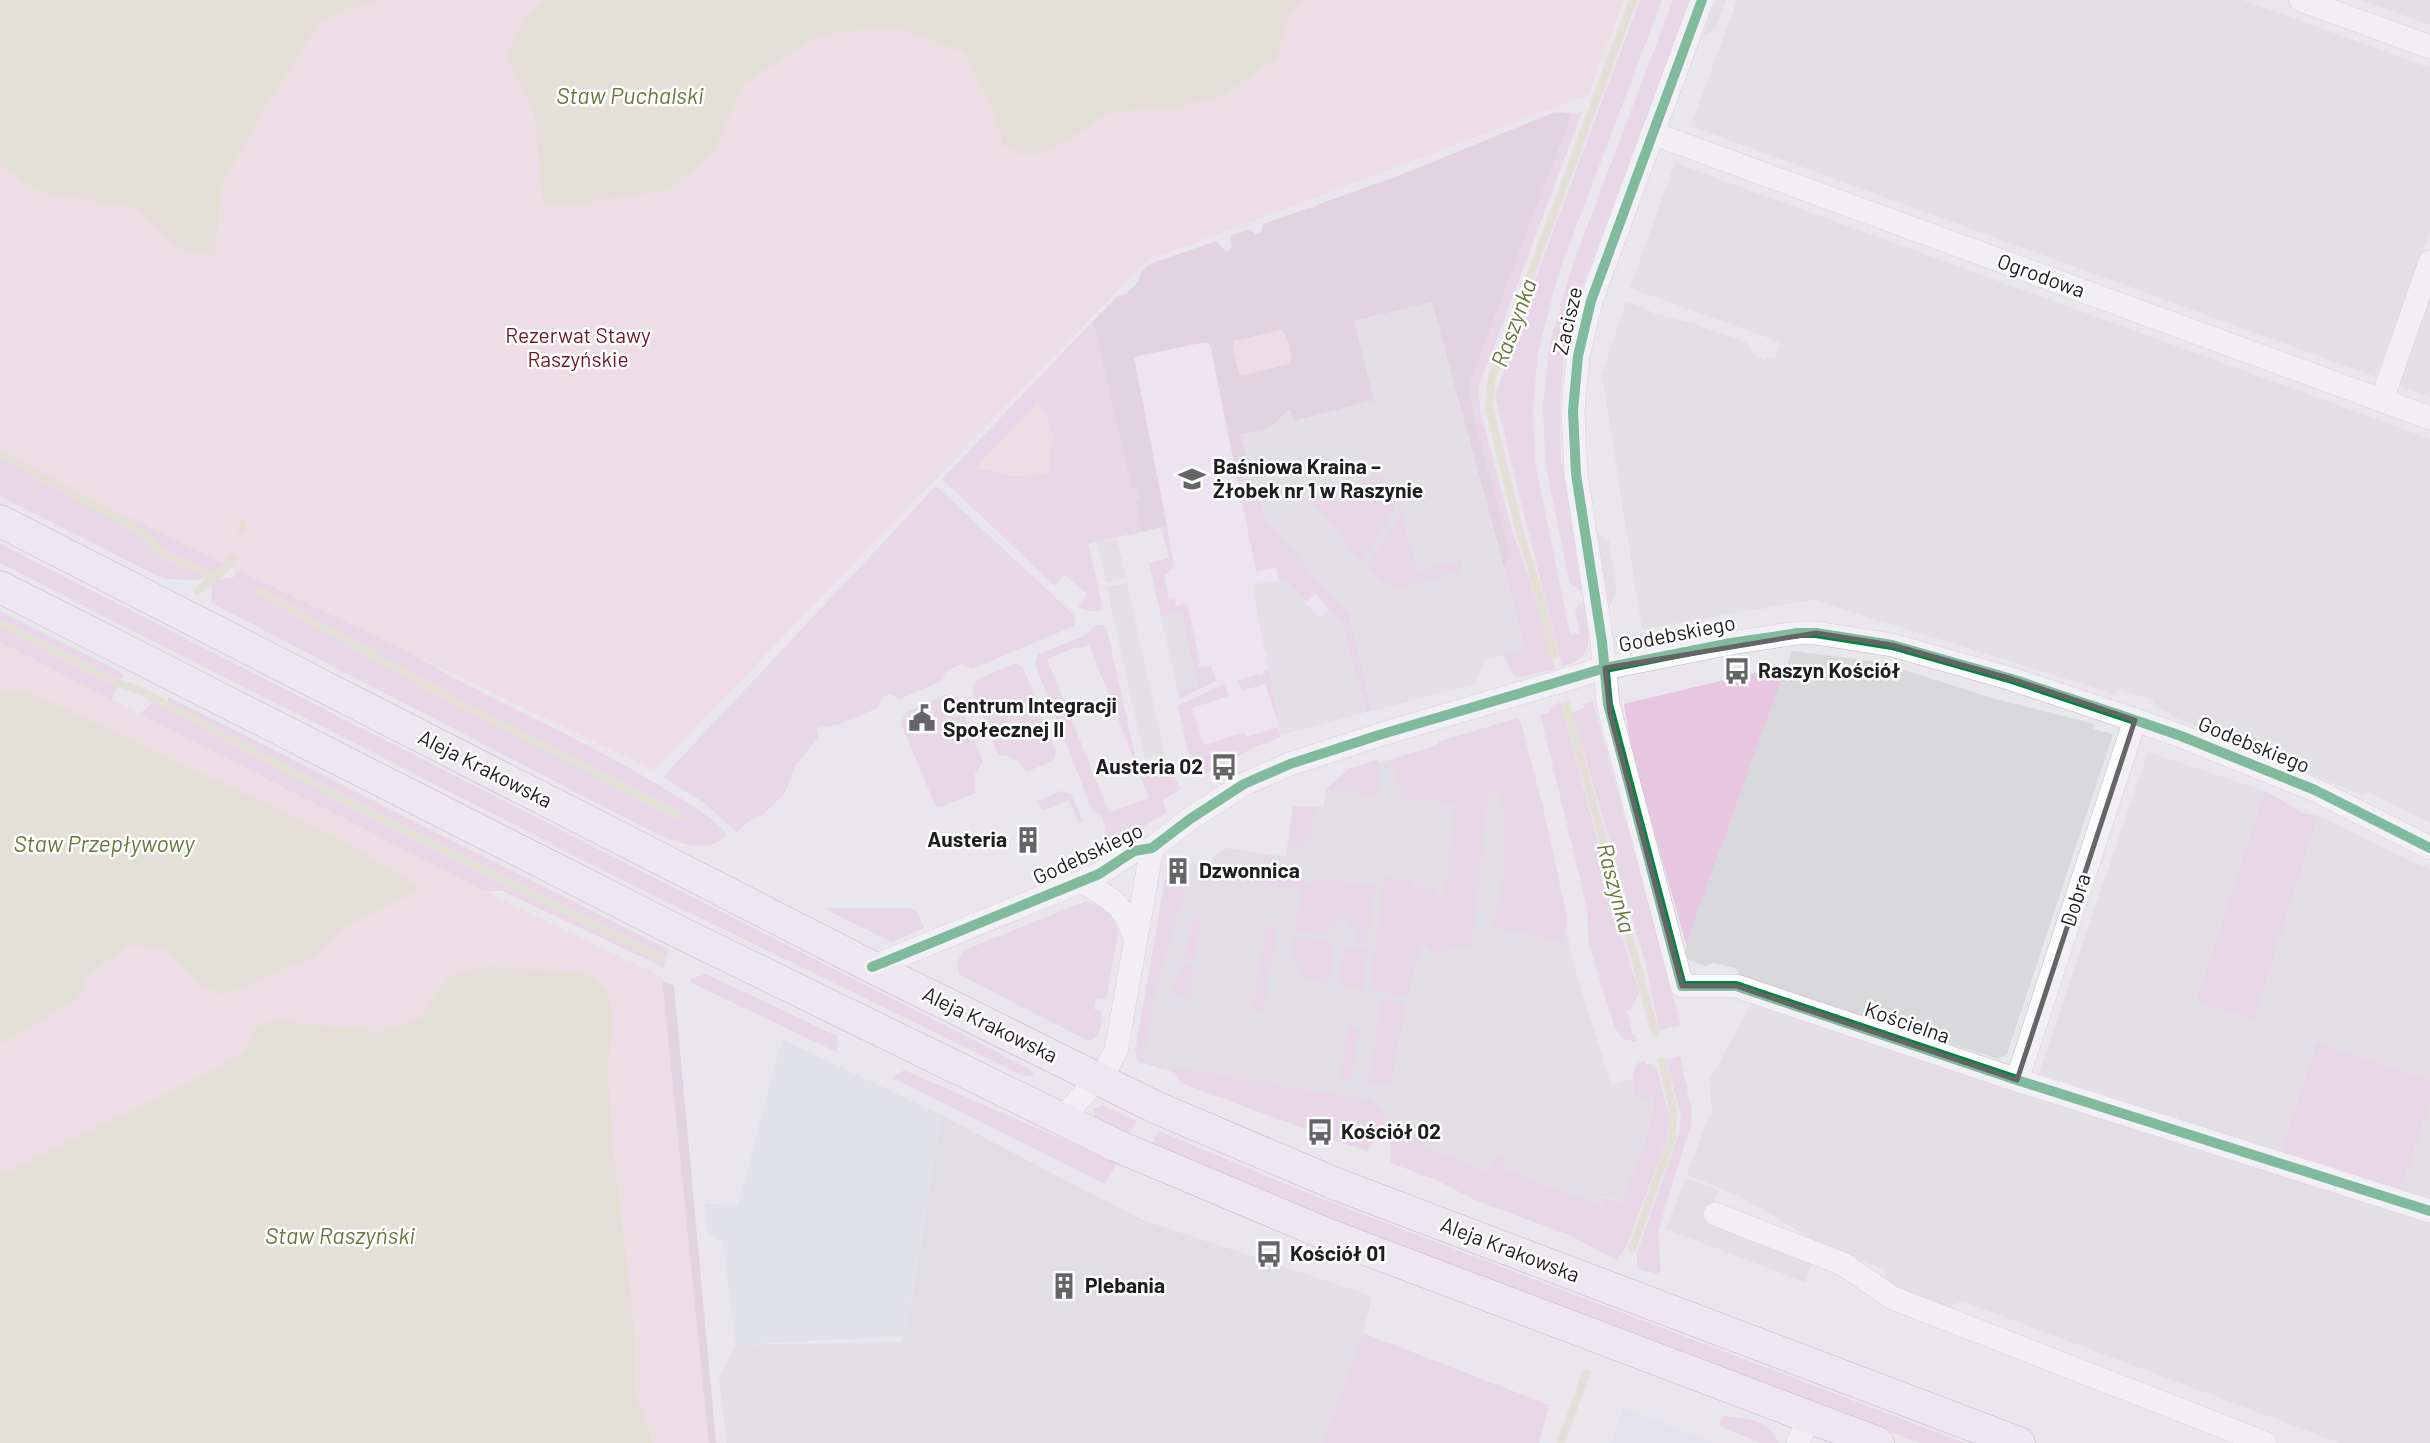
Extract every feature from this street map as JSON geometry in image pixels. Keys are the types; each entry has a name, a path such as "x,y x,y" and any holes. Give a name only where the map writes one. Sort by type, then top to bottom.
{"main road":[{"name":"Aleja Krakowska","path":"0,521 872,967 1155,1107 1312,1175 2019,1443"},
{"path":"0,587 692,939 1162,1165 1803,1430 1878,1443"}],"street":[{"name":"Zacisze","path":"1605,668 1576,474 1573,411 1575,381 1591,301 1702,0"},
{"path":"2301,0 2430,47"},
{"name":"Ogrodowa","path":"1652,134 2430,418"},
{"path":"2382,400 2430,262"},
{"name":"Godebskiego","path":"872,967 1083,882 1134,851 1152,848 1190,819 1244,784 1290,764 1370,737 1605,668 1786,634 1816,633 1892,645 2012,679 2180,736 2315,790 2430,848"},
{"name":"Kościelna","path":"1605,668 1610,713 1682,986 1737,986 2017,1080 2430,1211"},
{"name":"Dobra","path":"2017,1080 2135,720"},
{"name":"Godebskiego","path":"1062,1119 1098,1079 1116,1051 1152,848"},
{"name":"Godebskiego","path":"1083,882 1118,905 1128,919 1135,939"},
{"path":"1715,1214 1843,1264 1893,1298 2265,1443"}],"highlighted area":[{"path":"1816,633 1892,645 2012,679 2135,720 2017,1080 1736,986 1682,986 1610,713 1605,668"}],"shaded area":[{"path":"1640,0 1662,0 1559,272 1538,352 1533,409 1535,462 1570,635 1580,633 1575,610 1584,602 1589,638 1585,652 1577,661 1562,667 1495,397 1518,325"},
{"path":"1673,0 1690,0 1583,285 1564,356 1560,405 1561,457 1582,591 1570,584 1545,461 1543,407 1550,342 1573,264"},
{"path":"1716,0 1726,0 1716,27 1703,35"},
{"path":"1737,0 2243,0 2430,68 2430,230 2376,377 1691,126"},
{"path":"2361,0 2430,0 2430,25"},
{"path":"1555,112 1572,114 1472,376 1470,392 1474,417 1510,552 1504,568 1432,302 1354,321 1374,400 1294,421 1290,409 1271,427 1240,435 1251,470 1236,473 1210,344 1206,342 1134,358 1167,526 1142,532 1135,502 1140,500 1137,489 1132,490 1093,321 1118,296 1126,294 1139,281 1141,272 1148,265 1216,241 1226,252 1232,247 1230,236 1249,229 1256,234 1261,232 1263,224 1309,208 1313,209 1319,204 1398,176"},
{"path":"1582,112 1479,386 1480,410 1512,531 1538,604 1555,669 1517,678 1509,668 1504,654 1525,649 1504,568 1510,552 1474,417 1470,392 1472,375 1572,114"},
{"path":"1675,163 2430,439 2430,823 2369,792 2362,795 2171,716 2169,712 2153,707 2154,700 2116,689 2115,694 1814,600 1642,629 1602,375 1626,302 1747,343 1754,355 1765,360 1767,356 1775,359 1780,342 1630,288"},
{"name":"Baśniowa Kraina – Żłobek nr 1 w Raszynie","path":"1319,204 1432,302 1354,321 1374,400 1294,421 1290,409 1271,427 1240,435 1267,521 1350,616 1372,711 1193,757 1178,691 1198,686 1181,613 1161,617 1149,563 1169,558 1161,528 1142,532 1140,500 1137,489 1132,490 1093,321 1118,296 1126,294 1139,281 1141,272 1148,265 1216,241 1226,252 1232,247 1230,236 1249,229 1256,234 1261,232 1262,224 1313,209"},
{"path":"2430,290 2430,397 2395,384"},
{"path":"1432,302 1525,649 1484,660 1475,684 1372,711 1350,616 1267,521 1240,435 1271,427 1291,409 1294,421 1354,321"},
{"path":"1424,305 1437,353 1426,357 1424,365 1376,377 1360,323"},
{"path":"1093,321 1132,490 1137,489 1140,501 1135,502 1142,532 1088,543 1103,610 1089,611 1080,608 1078,606 1087,594 1065,575 1055,586 942,479","holes":["1053,433 1049,468 1027,476 1003,474 986,468"]},
{"path":"0,422 227,559 220,569 199,580 164,579 0,496"},
{"path":"1251,470 1267,521 1350,616 1372,711 1366,712 1343,627 1316,594 1306,602 1285,579 1279,580 1276,567 1256,571 1236,473"},
{"path":"1384,473 1394,510 1362,561 1306,495"},
{"path":"936,486 1073,614 1076,621 1074,626 972,669 961,664 946,671 942,681 900,699 890,694 883,697 878,708 839,724 817,728 819,737 795,766 785,793 764,814 747,822 737,832 703,802 663,777"},
{"path":"1310,502 1362,561 1331,588 1279,530"},
{"path":"1401,514 1418,571 1460,560 1462,567 1457,572 1409,585 1388,583 1377,577 1367,567"},
{"path":"1167,526 1174,567 1164,576 1169,600 1175,599 1176,606 1187,603 1200,664 1198,668 1211,666 1216,681 1180,698 1178,691 1198,686 1181,613 1161,617 1149,563 1169,558 1161,528"},
{"path":"1597,533 1609,541 1617,592 1609,607"},
{"path":"1116,537 1126,577 1106,582 1097,542"},
{"path":"0,544 1028,1068 1033,1075 1026,1077 629,883 0,563"},
{"path":"240,554 423,660 641,775 697,809 727,834 719,841 702,846 682,843 655,833 211,603 212,581 234,577"},
{"path":"1285,579 1319,618 1329,610 1343,627 1366,712 1281,735 1266,655 1268,654 1265,652 1252,585"},
{"path":"1127,583 1166,760 1159,754 1145,758 1131,698 1107,587"},
{"path":"0,611 124,674 111,700 0,642"},
{"path":"1181,613 1198,687 1178,691 1161,617"},
{"path":"1096,625 1103,625 1107,630 1137,764 1156,776 1174,777 1181,789 1163,800 1166,813 1131,834 1114,848 1104,830 1106,829 1101,815 1092,810 1035,664 1038,654 1084,636","holes":["1089,645 1149,798 1109,812 1047,659 1076,647 1077,649"]},
{"path":"1792,651 1879,662 1995,699 2094,724 2093,729 2113,734 2007,1054 1998,1059 1743,978 1735,968 1714,963 1705,966 1686,958 1686,944"},
{"path":"1015,663 1024,669 1056,752 1053,761 1026,772 1015,759 998,755 972,691 976,680"},
{"path":"1787,665 1686,944 1633,756 1624,704"},
{"path":"1269,669 1279,720 1265,684 1242,691 1238,680 1264,674 1263,671"},
{"path":"1224,684 1229,696 1192,708 1204,745 1244,732 1246,737 1278,727 1281,737 1257,746 1202,776 1190,760 1178,706"},
{"path":"947,694 958,698 983,762 974,776 976,793 941,807 935,805 901,723 906,712"},
{"path":"169,697 669,950 663,967 502,891 485,891 139,714 153,703 167,702"},
{"path":"1593,701 1681,1025 1659,1030 1646,965 1572,712"},
{"path":"1561,702 1631,969 1640,991 1627,1011 1637,1042 1623,1039 1615,1028 1589,945 1582,886 1540,714 1549,713 1553,705"},
{"path":"1517,718 1521,723 1543,807 1567,917 1562,942 1491,927 1500,898 1504,859 1504,821 1499,791 1488,794 1471,942 1467,946 1452,947 1439,955 1425,945 1417,958 1408,997 1369,990 1384,877 1413,880 1412,885 1438,888 1437,898 1444,898 1455,804 1402,798 1392,759"},
{"path":"1513,723 1562,942 1566,930 1577,977 1611,1085 1632,1079 1427,1154 1297,1103 1137,1060 1135,1052 1169,860 1208,865 1216,854 1227,848 1286,857 1293,806 1323,807 1326,790 1334,791 1353,771"},
{"path":"2148,752 2265,791 2197,1002 2254,1020 2318,816 2430,870 2430,1080 2317,1044 2281,1151 2039,1073"},
{"path":"1377,760 1380,796 1325,790 1350,768"},
{"path":"1061,791 1071,794 1083,821 1079,823 1069,800 1042,811 1038,801"},
{"path":"2265,791 2303,813 2318,816 2254,1020 2196,1002"},
{"path":"1293,806 1315,807 1311,838 1300,850 1287,849"},
{"path":"1263,855 1273,864 1276,878 1315,883 1316,879 1376,885 1368,944 1356,942 1354,927 1349,925 1348,919 1342,917 1336,924 1332,923 1325,936 1295,931 1302,891 1267,885 1261,872"},
{"path":"1165,880 1187,884 1155,995 1143,1060 1163,1065 1163,1069 1140,1062 1135,1052"},
{"path":"1086,901 1107,912 1118,933 1107,996 1103,999 1096,998 1094,1009 1101,1011 1102,1020 1099,1033 1093,1039 1089,1041 960,975 957,963 962,952 967,949"},
{"path":"823,908 911,908 917,911 924,928 890,943"},
{"path":"1195,917 1202,918 1195,960 1183,958"},
{"path":"1267,923 1274,924 1277,935 1263,1012 1252,1010"},
{"path":"1566,930 1577,977 1611,1085 1632,1079 1635,1098 1654,1097 1649,1132 1622,1203 1605,1196 1601,1206 1504,1169 1505,1158 1497,1155 1487,1171 1422,1146 1427,1133 1422,1126 1417,1129 1412,1142 1394,1135 1400,1118 1385,1114 1369,1099 1371,1084 1387,1087 1391,1085 1414,969 1425,944 1439,955 1452,947 1467,946 1492,955 1499,938 1516,944 1513,962 1524,961 1554,948 1562,942"},
{"path":"557,933 674,986 716,1443 684,1443"},
{"path":"1294,936 1325,940 1334,948 1329,984 1306,980 1291,952"},
{"path":"1355,946 1368,948 1363,990 1338,985 1344,950"},
{"path":"1180,964 1194,967 1190,999 1171,996"},
{"path":"706,974 837,1036 838,1053 690,982 692,978"},
{"path":"1382,999 1406,1003 1391,1085 1387,1087 1368,1082"},
{"path":"1753,1001 2430,1219 2430,1443 2340,1443 1962,1301 1945,1309 1889,1287 1885,1270 1821,1245 1742,1197 1687,1175 1708,1118 1713,1116 1709,1081"},
{"path":"1349,1025 1360,1028 1351,1080 1339,1078"},
{"path":"782,1039 941,1115 905,1336 736,1345 723,1242 707,1232 705,1204 738,1205"},
{"path":"2317,1043 2430,1080 2430,1102 2401,1189 2281,1151"},
{"path":"1680,1057 1692,1111 1691,1124 1658,1231 1661,1270 1657,1274 1637,1268 1637,1253 1679,1133 1681,1117 1666,1060"},
{"path":"1644,1061 1657,1068 1669,1117 1667,1139 1626,1247 1616,1260 1569,1235 1475,1200 1436,1180 1391,1163 1390,1142 1394,1135 1412,1142 1417,1129 1422,1126 1427,1133 1422,1146 1487,1171 1497,1155 1505,1158 1504,1169 1622,1203 1654,1098 1635,1098 1634,1072 1638,1063"},
{"path":"1176,1067 1202,1072 1207,1069 1211,1074 1221,1076 1227,1072 1230,1077 1258,1082 1266,1079 1269,1084 1369,1099 1385,1114 1378,1135 1367,1151 1328,1138 1329,1132 1316,1128 1314,1132 1181,1083 1172,1072"},
{"path":"904,1070 1117,1163 1105,1184 893,1078"},
{"path":"2430,1102 2430,1199 2401,1189"},
{"path":"1102,1105 1136,1121 1130,1134 1095,1119 1094,1109"},
{"path":"941,1115 1140,1219 1372,1296 1363,1333 1322,1443 900,1443 902,1342 910,1310"},
{"path":"1158,1131 1307,1193 1965,1443 1920,1443 1378,1237 1151,1145"},
{"path":"1686,1178 1718,1190 1706,1222 1813,1262 1805,1282 1666,1229"},
{"path":"1173,1251 1267,1290 1260,1308 1280,1312 1264,1392 1226,1384 1234,1333 1231,1323 1222,1313 1157,1292"},
{"path":"1363,1333 1549,1405 1539,1443 1322,1443"},
{"path":"902,1342 900,1443 727,1443 719,1378 736,1345"},
{"path":"1623,1408 1714,1443 1611,1443"},
{"path":"1724,1416 1756,1421 1768,1428 1779,1443 1761,1443 1719,1426"}],"green space":[{"name":"Rezerwat Stawy Raszyńskie","path":"0,0 1624,0 1588,95 1146,261 654,770 0,456"},
{"path":"1281,330 1290,346 1290,364 1239,374 1232,346 1234,341"},
{"path":"1037,402 1044,410 1053,433 1047,473 1029,477 993,469 974,470"},
{"path":"0,642 501,899 662,977 709,1443 0,1443"}],"water":[{"path":"0,0 374,2 344,10 319,23 263,111 221,187 215,256 178,248 136,208 39,192 0,166"},
{"name":"Staw Puchalski","path":"545,0 1304,0 1289,14 1277,58 1221,97 1171,108 1110,112 1079,133 1041,153 1020,154 1003,145 992,107 963,52 895,26 818,35 744,84 714,150 669,190 582,203 543,203 534,111 506,56 527,16"},
{"name":"Staw Przepływowy","path":"0,690 34,694 338,838 420,887 341,929 315,956 223,995 195,982 165,947 128,945 86,977 78,998 0,1044"},
{"name":"Staw Raszyński","path":"487,966 585,973 606,988 613,1017 608,1067 612,1139 632,1305 635,1395 649,1428 652,1443 0,1443 0,1176 227,1063 245,1050 255,1028 273,1020 382,1032 420,1018 450,976"}],"waterway":[{"name":"Raszynka","path":"1554,655 1489,407 1491,381 1633,0"},
{"path":"0,454 141,531 162,553 213,577"},
{"path":"241,530 243,525"},
{"path":"197,591 223,571 232,559"},
{"path":"258,591 441,693 679,816"},
{"path":"0,623 115,682 137,689 346,801 661,958"},
{"name":"Raszynka","path":"1566,704 1655,1032"},
{"name":"Raszynka","path":"1632,1249 1672,1138 1673,1110 1662,1061"},
{"name":"Raszynka","path":"1561,1443 1586,1373"}],"cycle path":[{"path":"1702,0 1591,301 1578,356 1573,411 1576,474 1602,642 1608,704 1682,986 1736,986 2017,1080 2430,1211"},
{"path":"872,967 1099,874 1134,851 1152,848 1190,819 1244,784 1290,764 1605,668 1731,643 1798,633 1816,633 1892,645 2012,679 2135,720 2315,790 2430,848"}],"place":[{"name":"Baśniowa Kraina – Żłobek nr 1 w Raszynie","path":"1192,479"},
{"name":"Raszyn Kościół","path":"1737,671"},
{"name":"Centrum Integracji Społecznej II","path":"922,718"},
{"name":"Austeria 02","path":"1224,767"},
{"name":"Austeria","path":"1028,840"},
{"name":"Dzwonnica","path":"1178,871"},
{"name":"Kościół 02","path":"1320,1132"},
{"name":"Kościół 01","path":"1269,1254"},
{"name":"Plebania","path":"1064,1286"}]}
